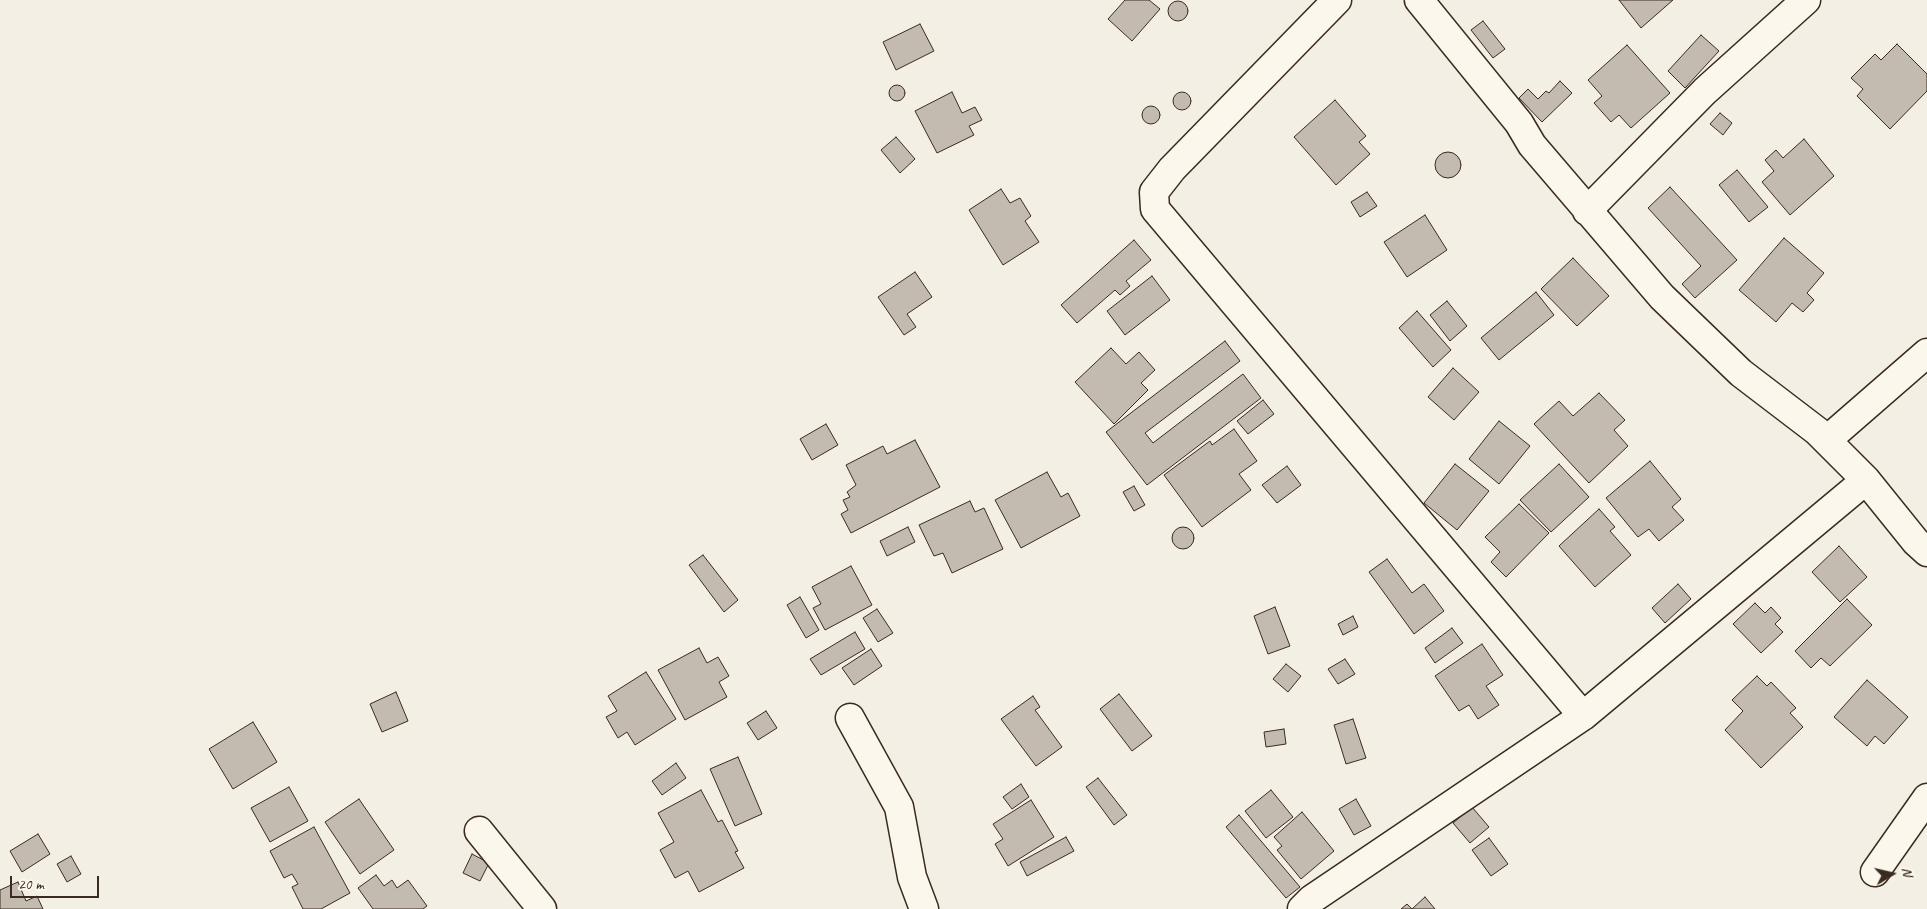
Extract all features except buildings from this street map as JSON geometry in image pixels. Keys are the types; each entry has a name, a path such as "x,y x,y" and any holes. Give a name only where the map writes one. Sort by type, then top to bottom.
{"street":[{"path":"1337,0 1172,169 1154,192 1155,209 1584,716"},
{"path":"1419,0 1587,210 1662,298 1742,373 1817,430 1866,480 1916,542 1927,552"},
{"path":"1587,210 1705,91 1806,0"},
{"path":"1827,440 1927,353"},
{"path":"1302,909 1312,899 1584,716 1866,480"},
{"path":"850,718 899,807 912,877 924,909"},
{"path":"1875,872 1927,798"},
{"path":"480,831 542,909"}]}
